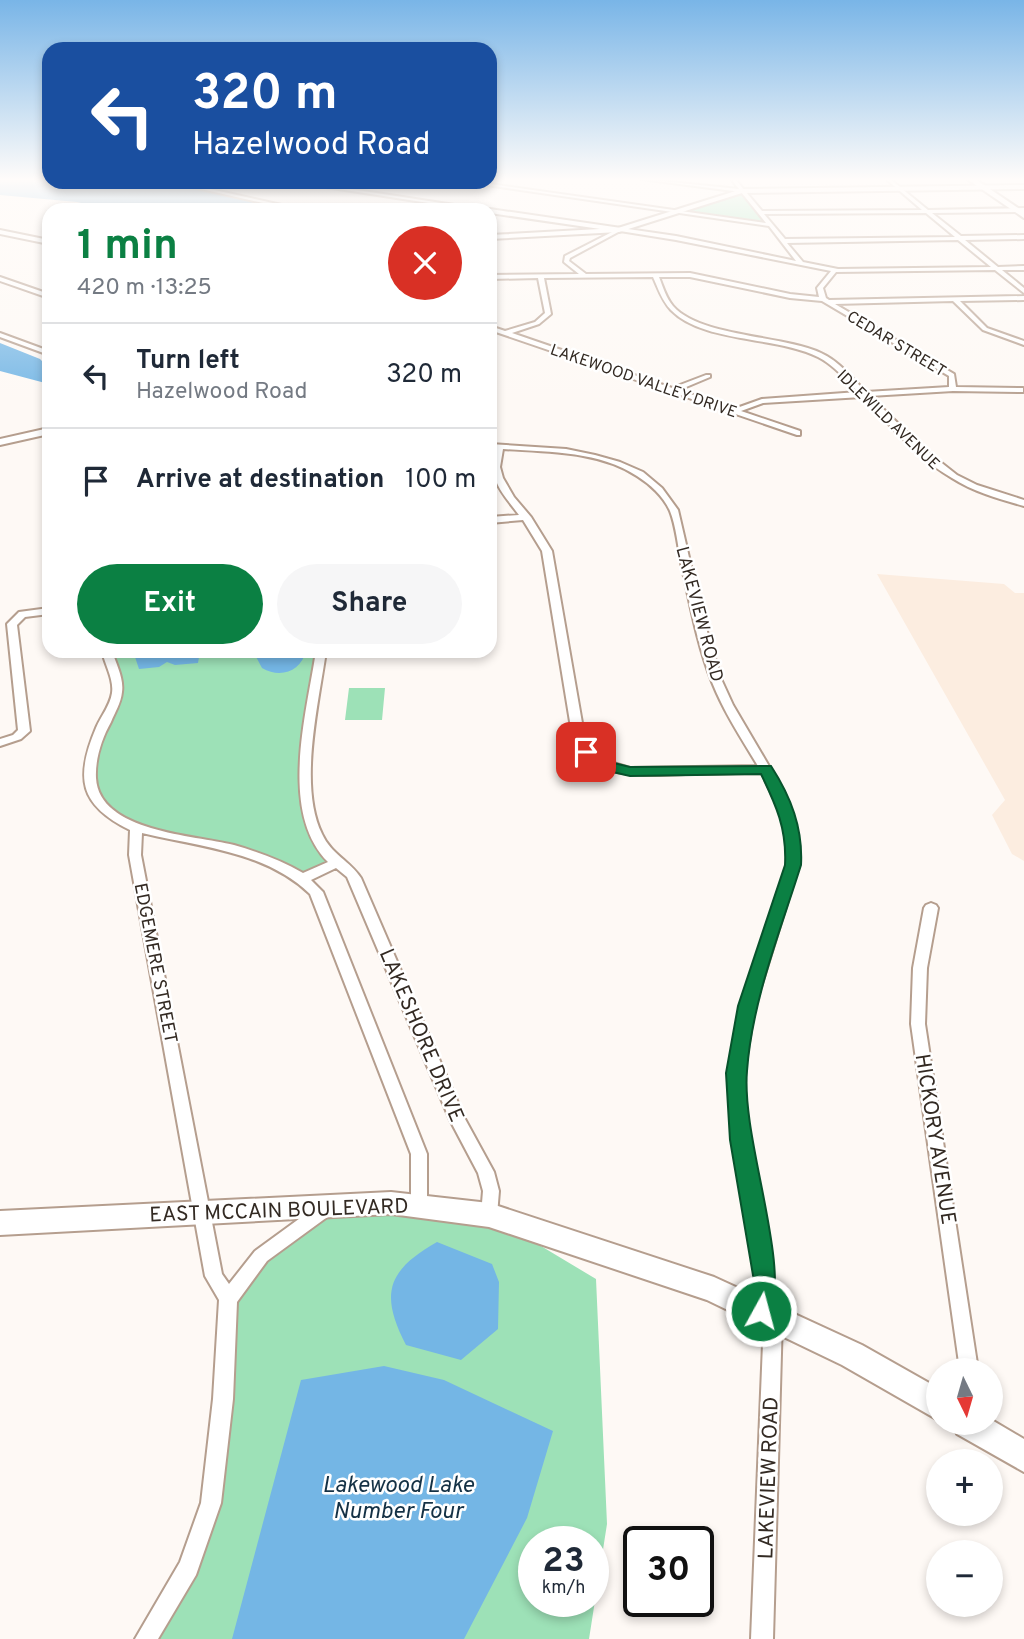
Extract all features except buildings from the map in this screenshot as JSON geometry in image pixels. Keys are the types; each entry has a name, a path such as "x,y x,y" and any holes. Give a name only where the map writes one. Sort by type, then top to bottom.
{"main road":[{"name":"EAST MCCAIN BOULEVARD","path":"0,1223 419,1204 489,1214 714,1290 852,1354 926,1398"},
{"path":"988,1435 1024,1456"}],"street":[{"path":"569,255 566,261 584,276"},
{"path":"760,255 835,270 1024,268"},
{"path":"795,255 801,263"},
{"path":"981,255 1024,291"},
{"path":"825,300 820,288 835,270"},
{"name":"IDLEWILD AVENUE","path":"654,275 672,309 682,316 701,324 812,352 832,363 947,474 978,490 1024,503"},
{"path":"506,333 537,323 548,314 549,307 541,276"},
{"path":"497,277 699,276 775,293 825,300 1024,298"},
{"path":"0,279 42,294"},
{"path":"0,288 13,285"},
{"name":"CEDAR STREET","path":"825,300 952,375 953,389"},
{"path":"955,300 985,329 1024,343"},
{"name":"LAKEWOOD VALLEY DRIVE","path":"497,330 797,433"},
{"path":"0,335 42,350"},
{"path":"673,390 708,376"},
{"path":"734,411 768,400 953,389 1020,390"},
{"path":"0,442 42,433"},
{"name":"LAKEVIEW ROAD","path":"497,447 559,451 604,461 645,479 664,495 674,510 717,681 785,802 794,844 788,887 748,1006 736,1073 740,1140 765,1281 767,1314 762,1639"},
{"path":"497,473 547,551 579,740 586,752 609,767 630,772 766,769"},
{"path":"497,519 527,517"},
{"path":"0,743 18,737 24,731 13,621 22,614 42,612"},
{"path":"109,658 117,693 95,748 88,782 95,800 117,820 136,828 219,846 290,870 317,892 419,1154 419,1204"},
{"name":"LAKESHORE DRIVE","path":"320,658 305,800 322,844 355,878 458,1120 486,1172 491,1191 489,1214"},
{"name":"EDGEMERE STREET","path":"136,828 135,855 214,1276 228,1299 223,1398 211,1503 189,1568 146,1639"},
{"path":"303,878 338,862"},
{"name":"HICKORY AVENUE","path":"931,908 920,968 918,1024 967,1358"},
{"path":"228,1299 261,1256 328,1207"}],"shaded area":[{"path":"877,574 1004,584 1015,593 1024,593 1024,861 1012,854 992,815 1005,800"}],"green space":[{"path":"109,658 322,658 305,800 317,835 338,862 303,878 245,854 136,828 95,800 95,748 117,693"},
{"path":"349,688 385,688 382,720 345,720"},
{"path":"319,1206 489,1215 596,1279 607,1526 518,1526 518,1617 592,1617 589,1639 146,1639 211,1503 235,1289"}],"water":[{"path":"0,343 40,359 42,382 0,371"},
{"path":"135,658 199,658 198,663 175,665 167,662 159,667 139,669"},
{"path":"257,658 303,658 295,668 283,673 262,668"},
{"path":"437,1242 492,1264 499,1282 498,1329 461,1360 406,1345 393,1311 393,1284 399,1273 420,1252"},
{"name":"Lakewood Lake Number Four","path":"384,1366 444,1380 553,1431 527,1518 523,1526 518,1526 518,1535 464,1639 232,1639 301,1380"}],"route":[{"path":"586,752 609,767 630,772 766,769 789,813 794,844 793,865 748,1006 740,1038 736,1073 740,1140 765,1281 761,1311"}]}
